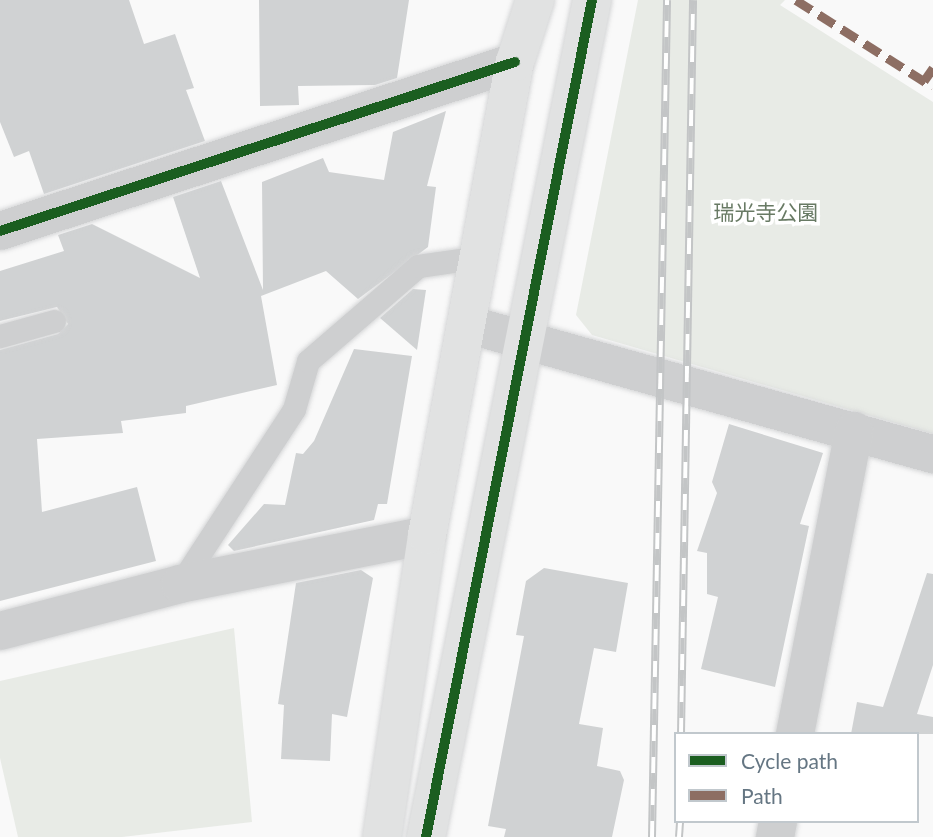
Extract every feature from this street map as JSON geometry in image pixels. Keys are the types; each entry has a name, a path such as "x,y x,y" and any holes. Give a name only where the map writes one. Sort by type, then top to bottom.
{"street":[{"path":"382,837 427,535 470,325 515,62 535,0"},
{"path":"426,837 523,335 592,0"},
{"path":"0,231 515,62"},
{"path":"470,325 523,335 933,454"},
{"path":"795,732 854,431"},
{"path":"0,631 180,584 427,535"}],"lane":[{"path":"180,584 294,409 308,361 418,266 481,257"},
{"path":"0,336 54,321"}],"green space":[{"name":"瑞光寺公園","path":"638,0 785,0 780,5 933,102 933,434 592,335 576,315"},
{"path":"234,628 252,822 122,837 18,837 0,758 0,681"}],"building":[{"path":"0,0 129,0 144,44 175,34 194,88 186,90 205,141 44,194 29,151 14,157 0,122"},
{"path":"259,0 409,0 397,78 375,85 298,86 299,105 260,106"},
{"path":"446,111 427,186 436,187 428,247 358,299 326,271 261,296 277,385 186,406 186,413 121,421 123,433 37,439 42,512 137,487 156,561 0,601 0,350 58,334 68,324 57,307 0,321 0,271 64,251 58,235 92,224 200,278 173,197 221,181 263,290 262,182 323,158 329,172 384,180 393,132"},
{"path":"413,289 426,290 417,350 380,318"},
{"path":"354,349 412,356 387,504 378,504 374,520 234,551 228,545 264,504 285,505 296,453 303,454 314,441"},
{"path":"729,424 823,453 800,524 809,526 775,687 701,669 718,597 707,594 707,553 697,551 717,493 712,482"},
{"path":"544,568 628,583 616,652 594,648 579,724 603,728 597,766 620,771 624,780 612,837 504,837 506,829 488,826 524,636 516,635 526,581"},
{"path":"361,570 373,578 347,717 332,714 330,761 281,759 284,705 278,704 296,583"},
{"path":"927,573 933,574 933,665 917,714 933,717 933,734 851,732 857,702 883,707"}],"railway":[{"path":"652,837 667,0"},
{"path":"681,732 693,0"},
{"path":"679,837 680,823"}],"marked path":[{"path":"796,0 933,87"},
{"path":"924,81 933,68"}],"cycle path":[{"path":"426,837 592,0"},
{"path":"0,231 515,62"}]}
